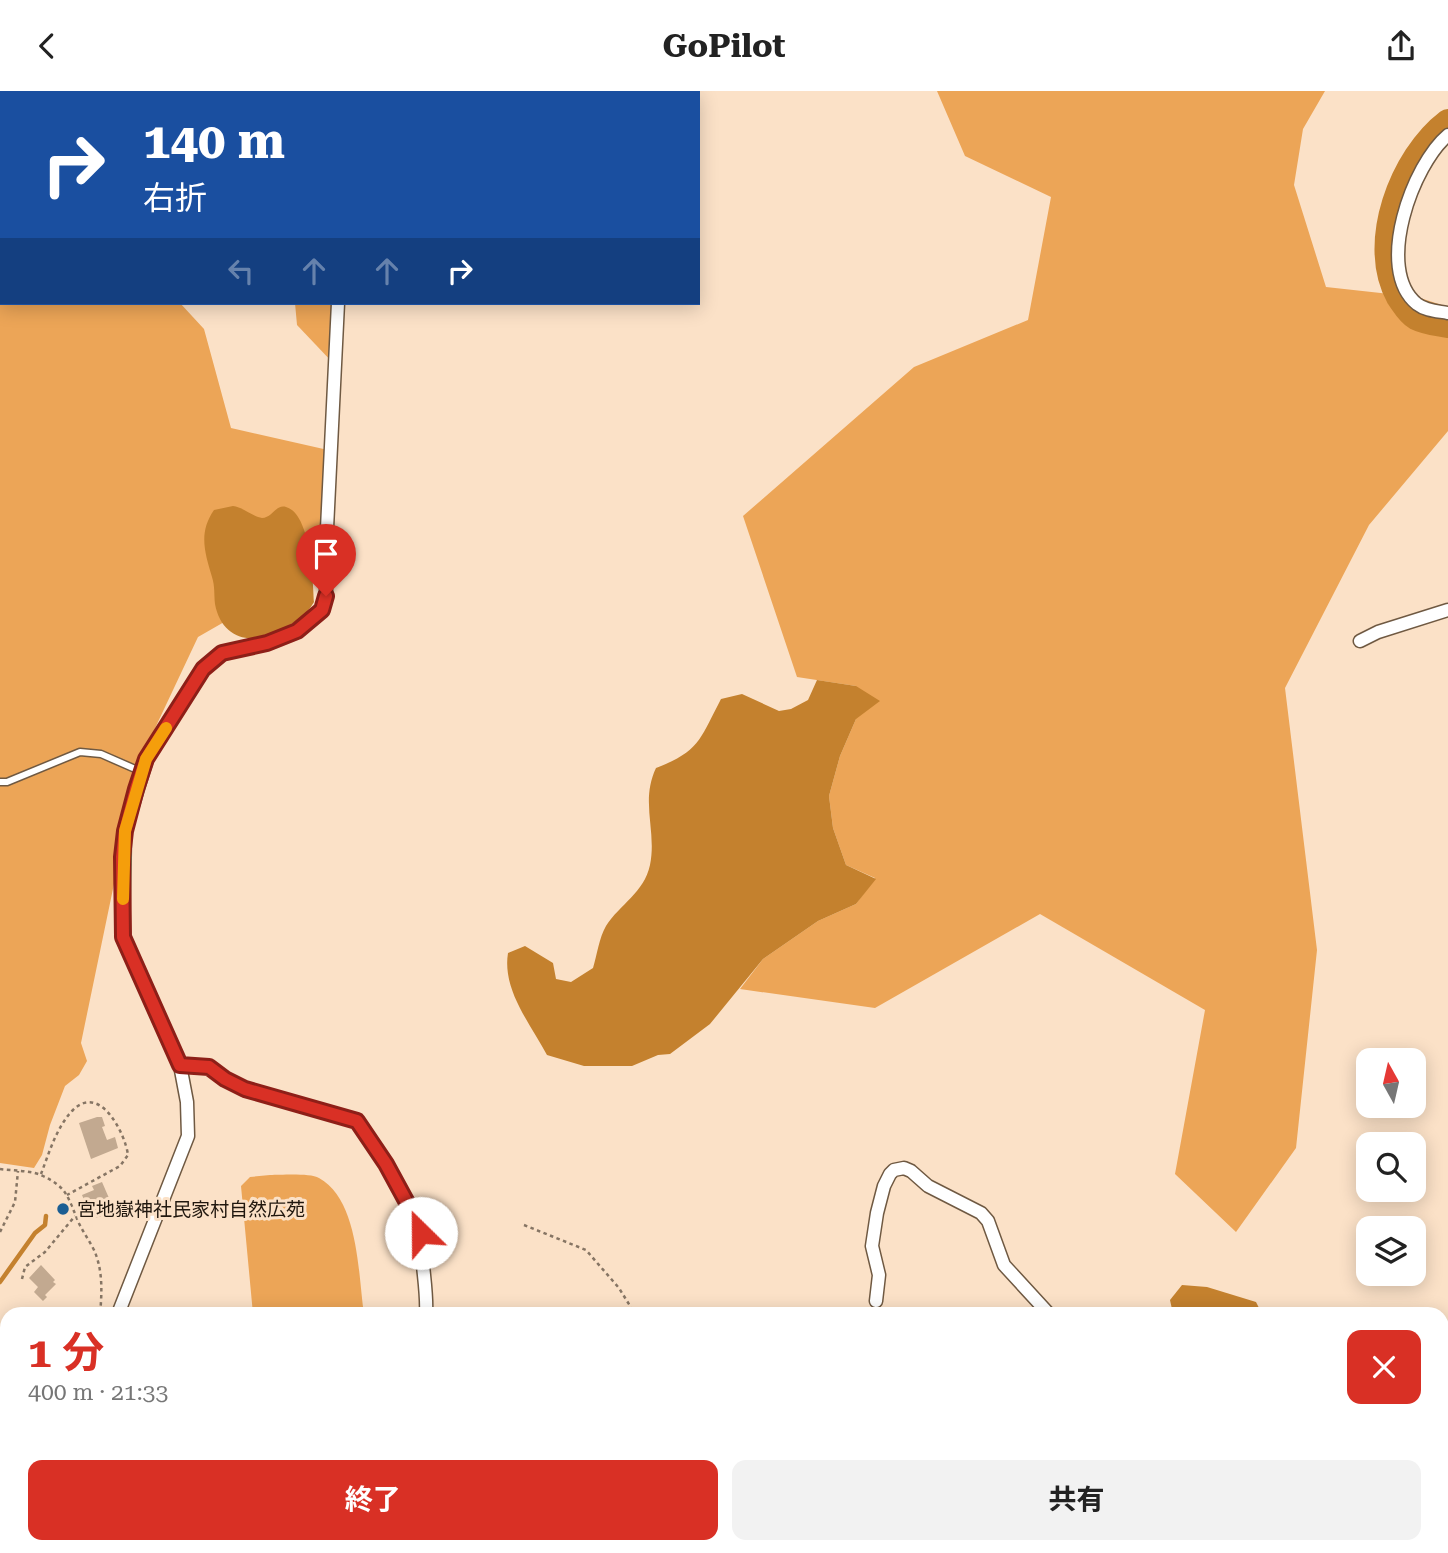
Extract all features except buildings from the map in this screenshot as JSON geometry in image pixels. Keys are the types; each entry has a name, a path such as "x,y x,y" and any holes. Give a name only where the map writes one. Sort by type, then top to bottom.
{"street":[{"path":"1448,135 1438,143 1424,163 1410,192 1403,219 1399,254 1400,274 1415,303 1427,309 1448,313"},
{"path":"121,1307 188,1136 187,1102 180,1065 123,937 122,857 125,831 146,759 203,669 222,653 267,643 297,631 322,610 326,596 338,305"},
{"path":"1360,641 1378,632 1448,610"},
{"path":"180,1065 209,1067 245,1089 357,1121 386,1164 411,1210 424,1221 421,1233 426,1307"},
{"path":"876,1301 879,1275 872,1246 877,1213 890,1174 894,1170 904,1168 928,1186 981,1213 988,1221 1004,1265 1043,1307"}],"lane":[{"path":"0,782 7,782 80,752 101,754 142,772"}],"path":[{"path":"41,1174 65,1121 75,1108 87,1103 98,1103 111,1113 128,1155 120,1166 67,1195"},
{"path":"0,1170 41,1174 60,1186 67,1195 99,1264 100,1307"},
{"path":"0,1232 16,1202 18,1171"},
{"path":"22,1279 25,1267 45,1252 75,1216"},
{"path":"524,1225 586,1250 619,1287 631,1307"}],"shaded area":[{"path":"937,91 1325,91 1303,129 1294,185 1326,287 1417,297 1448,307 1448,431 1369,525 1285,688 1317,950 1296,1148 1236,1232 1175,1174 1205,1010 1040,914 875,1008 740,989 763,959 818,921 856,904 875,878 846,865 833,828 829,796 840,756 856,719 856,686 797,677 743,516 914,367 1028,320 1051,197 965,156"},
{"path":"0,305 182,305 204,329 231,428 328,450 322,566 198,637 141,758 128,798 120,855 81,1043 87,1061 79,1075 65,1086 42,1155 34,1168 0,1163"},
{"path":"295,305 337,305 334,364 297,325"},
{"path":"233,506 262,518 269,516 279,507 286,507 294,512 306,535 314,602 298,620 266,636 246,638 230,631 218,615 215,604 214,584 204,535 214,510"},
{"path":"817,680 856,686 880,701 856,719 840,756 829,796 833,828 846,865 876,879 856,904 818,921 763,959 710,1024 670,1054 658,1055 632,1066 584,1066 547,1055 513,993 507,967 508,953 525,946 553,963 556,979 571,982 593,968 606,926 637,891 647,875 652,852 649,793 656,768 682,756 697,742 721,699 742,694 779,711 791,709 808,700"},
{"path":"315,1176 332,1189 349,1220 358,1259 363,1307 252,1307 241,1186 250,1177"},
{"path":"1182,1285 1207,1287 1256,1302 1258,1307 1172,1307 1170,1300"}],"waterway":[{"path":"1448,122 1431,137 1404,179 1389,228 1388,252 1391,276 1399,297 1409,311 1420,319 1448,325"},
{"path":"0,1282 35,1233 45,1225 46,1216"}],"slow traffic":[{"path":"123,899 122,857 125,831 146,759 166,728"}],"place":[{"name":"宮地嶽神社民家村自然広苑","path":"63,1209"}],"route":[{"path":"326,596 322,610 297,631 267,643 222,653 203,669 146,759 125,831 122,857 123,937 180,1065 209,1067 245,1089 357,1121 386,1164 411,1210 424,1221 421,1233"}]}
